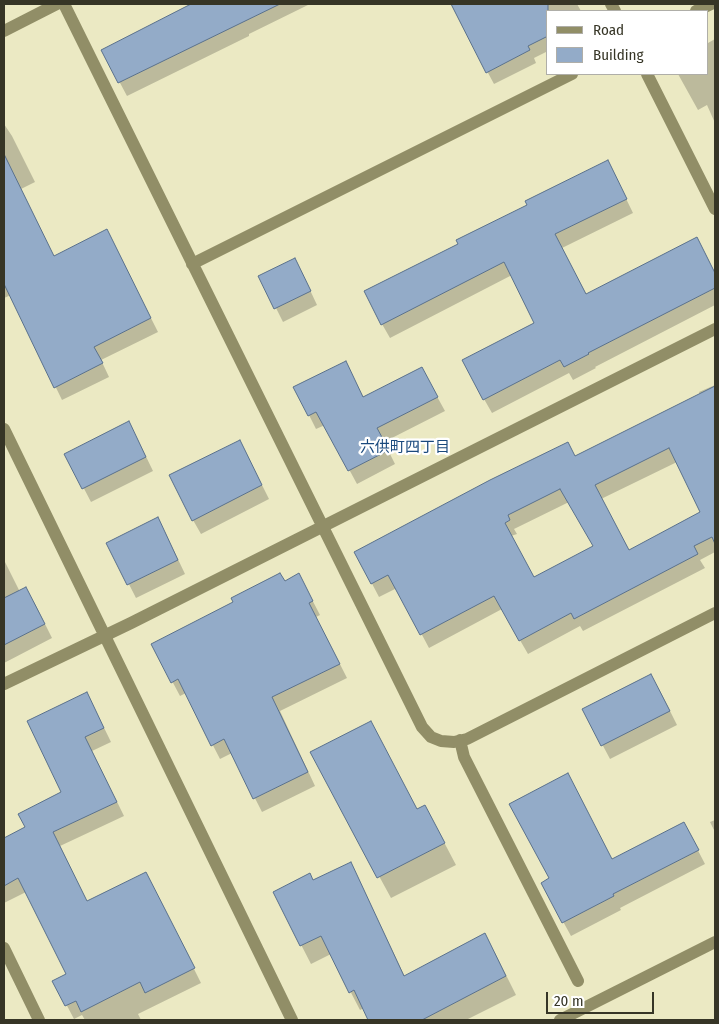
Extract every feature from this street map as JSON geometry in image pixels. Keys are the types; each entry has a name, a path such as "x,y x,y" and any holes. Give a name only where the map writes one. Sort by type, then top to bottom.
{"street":[{"path":"4,31 57,4"},
{"path":"64,4 422,727 431,737 441,741 454,742 467,738 715,613"},
{"path":"698,10 711,4"},
{"path":"192,264 570,75"},
{"path":"648,75 715,209"},
{"path":"4,684 105,636 715,329"},
{"path":"4,429 292,1020"},
{"path":"460,740 464,757 578,981"},
{"path":"560,1020 715,942"},
{"path":"4,948 39,1020"}],"building":[{"path":"191,4 280,4 118,83 101,50"},
{"path":"451,4 548,4 548,10 546,10 546,37 528,46 530,50 486,73"},
{"path":"4,154 54,256 107,229 151,318 94,347 103,363 54,388 4,284"},
{"path":"608,160 627,199 555,234 586,294 697,237 715,273 715,288 564,367 560,360 483,400 462,360 534,323 504,262 381,325 364,291 458,244 456,240 527,205 525,201"},
{"path":"295,258 311,291 274,309 258,276"},
{"path":"346,361 363,397 422,367 438,397 377,428 389,450 348,471 316,412 308,416 293,387"},
{"path":"715,386 715,544 712,537 694,546 698,554 574,619 571,613 519,641 494,596 420,635 388,575 371,584 354,552 490,480 568,442 575,456","holes":["669,448 700,512 629,550 595,485","560,489 593,546 534,577 505,523 510,520 508,515"]},
{"path":"129,421 146,457 82,489 64,454"},
{"path":"240,440 262,485 192,521 169,475"},
{"path":"158,517 178,560 127,585 106,543"},
{"path":"280,573 285,581 299,573 313,601 309,603 340,664 272,697 308,772 253,799 224,739 211,746 178,679 171,683 151,644 233,602 231,598"},
{"path":"26,587 45,624 4,645 4,598"},
{"path":"651,674 670,711 601,746 582,709"},
{"path":"87,692 104,728 85,737 117,802 53,832 87,901 146,872 195,968 145,993 140,982 81,1012 76,1001 65,1006 52,981 66,974 18,878 4,886 4,838 25,827 18,814 61,792 27,721"},
{"path":"371,721 417,809 425,805 445,843 377,878 310,752"},
{"path":"568,773 612,859 684,822 699,850 613,894 614,896 562,923 541,883 549,878 509,804"},
{"path":"351,862 404,976 485,933 506,976 422,1020 368,1020 354,990 349,993 321,936 300,946 273,892 310,873 313,880"}],"district":[{"name":"六供町四丁目","path":"405,448"}]}
